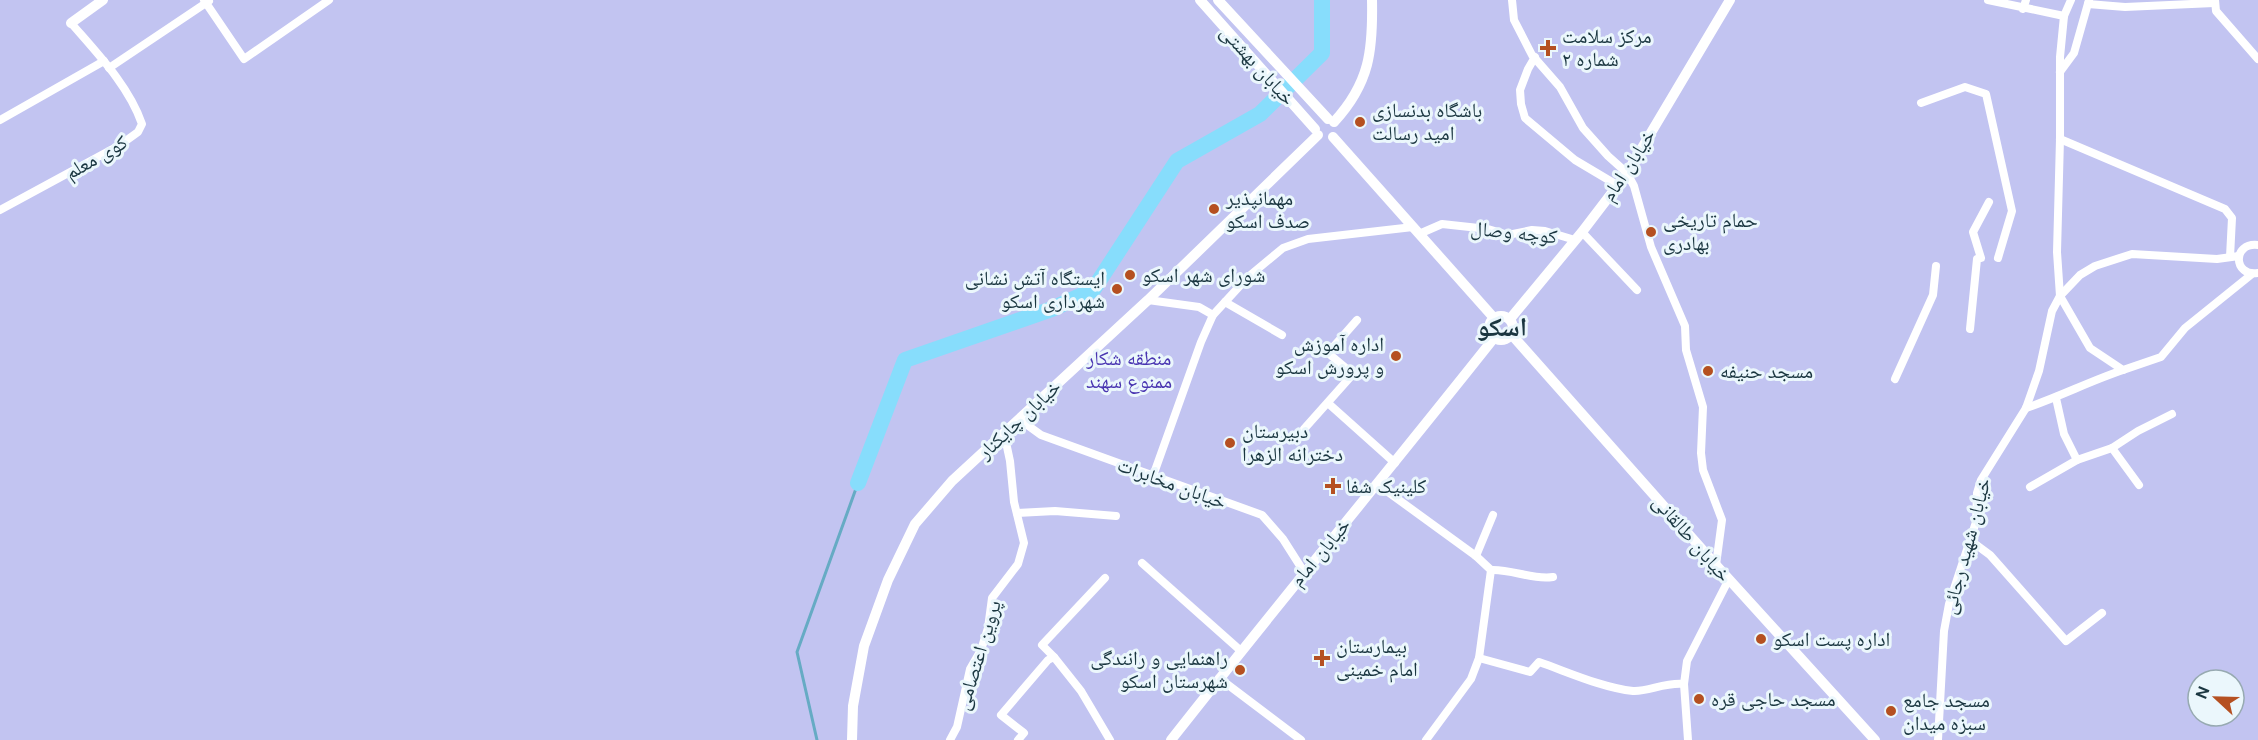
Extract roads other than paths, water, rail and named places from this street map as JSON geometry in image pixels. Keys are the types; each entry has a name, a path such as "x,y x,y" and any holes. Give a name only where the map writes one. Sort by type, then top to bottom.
{"main road":[{"path":"71,23 103,0"},
{"name":"خیابان بهشتی","path":"1200,0 1316,132"},
{"name":"خیابان بهشتی","path":"1218,0 1331,120"},
{"path":"1331,120 1336,131 1333,137 1327,140 1316,132 1319,121 1331,120 1344,111 1360,85 1368,64 1373,39 1372,0"},
{"name":"خیابان امام","path":"1509,320 1579,236 1627,172 1730,0"},
{"name":"خیابان چایکنار","path":"852,740 853,706 864,646 888,580 915,524 952,481 1148,300 1316,132"},
{"path":"1333,137 1494,318"},
{"path":"1502,316 1509,320 1513,327 1511,334 1501,340 1494,338 1489,328 1494,318 1502,316"},
{"name":"خیابان طالقانی","path":"1511,334 1875,740"},
{"name":"خیابان امام","path":"1171,740 1494,338"}],"street":[{"path":"0,120 106,65 207,1 244,59 328,0"},
{"path":"1512,0 1514,20 1522,38 1560,87 1583,128 1608,156 1627,172 1634,186 1650,247 1685,326 1686,350 1703,407 1701,453 1703,470 1722,520 1716,565"},
{"path":"1988,0 2064,16"},
{"path":"2023,9 2026,0"},
{"path":"2071,0 2064,16 2060,57 2057,252 2060,296 2090,348 2123,370"},
{"path":"2060,72 2074,53 2089,2 2125,7 2215,2 2216,12 2258,59"},
{"name":"کوی معلم","path":"0,210 120,145 138,132 142,124 139,115 106,65 71,23"},
{"path":"1535,57 1520,90 1525,118 1575,160 1617,185"},
{"path":"1921,103 1965,87 1986,94 2012,211 1998,258"},
{"path":"2060,140 2225,209 2232,218 2230,257"},
{"path":"1970,329 1979,258 1973,232 1989,202"},
{"name":"کوچه وصال","path":"1153,476 1201,342 1213,315 1248,277 1283,248 1308,239 1416,230 1442,224 1488,229 1508,235 1532,230 1579,236"},
{"path":"1579,236 1637,290"},
{"path":"2255,274 2240,266 2239,256 2244,247 2258,245"},
{"path":"2060,296 2080,275 2122,255 2217,259 2239,256"},
{"path":"1895,379 1933,295 1936,266"},
{"path":"2026,408 2056,398 2095,380 2161,357 2185,328 2255,274"},
{"name":"خیابان شهید رجائی","path":"1938,740 1944,631 1949,604 1976,522 1977,493 1981,480 2026,408 2039,372 2052,311 2060,296"},
{"path":"1148,300 1199,307 1213,315"},
{"path":"1225,302 1282,335"},
{"path":"1304,429 1329,404 1353,374 1328,352 1357,320"},
{"path":"2056,398 2064,434 2077,460"},
{"path":"1329,404 1395,463"},
{"path":"2030,487 2077,460 2112,448 2138,431 2172,414"},
{"name":"خیابان مخابرات","path":"1019,419 1041,435 1262,516 1283,539 1304,572"},
{"name":"پروین اعتصامی","path":"950,740 957,727 970,669 981,650 988,628 992,598 1018,564 1024,543 1004,433"},
{"path":"2112,448 2139,485"},
{"path":"1377,484 1476,556 1491,570 1505,570 1544,578 1553,577"},
{"path":"1017,513 1055,511 1116,516"},
{"path":"1476,556 1493,515"},
{"path":"1971,541 1990,555 2066,641 2102,612"},
{"path":"1142,563 1241,651"},
{"path":"1426,740 1471,679 1479,658 1491,570"},
{"path":"1105,578 1042,645 1081,691 1110,740"},
{"path":"1688,740 1684,684 1687,661 1729,579"},
{"path":"1018,740 1024,733 1001,715 1048,660 1054,657"},
{"path":"1479,658 1530,672 1539,662 1607,685 1636,691 1662,684 1684,684"},
{"path":"1219,678 1301,740"}],"waterway":[{"path":"858,483 905,360 1052,309 1093,290 1177,161 1260,114 1322,53 1322,0"},
{"path":"817,740 797,652 858,483"}],"place":[{"name":"مرکز سلامت شماره ۲","path":"1548,48"},
{"name":"باشگاه بدنسازی امید رسالت","path":"1360,122"},
{"name":"مهمانپذیر صدف اسکو","path":"1214,209"},
{"name":"حمام تاریخی بهادری","path":"1651,232"},
{"name":"شورای شهر اسکو","path":"1130,275"},
{"name":"ایستگاه آتش نشانی شهرداری اسکو","path":"1117,289"},
{"name":"اداره آموزش و پرورش اسکو","path":"1396,356"},
{"name":"مسجد حنیفه","path":"1708,371"},
{"name":"دبیرستان دخترانه الزهرا","path":"1230,443"},
{"name":"کلینیک شفا","path":"1333,486"},
{"name":"اداره پست اسکو","path":"1761,639"},
{"name":"بیمارستان امام خمینی","path":"1322,658"},
{"name":"راهنمایی و رانندگی شهرستان اسکو","path":"1240,670"},
{"name":"مسجد حاجی قره","path":"1699,699"},
{"name":"مسجد جامع سبزه میدان","path":"1891,711"}],"district":[{"name":"اسکو","path":"1502,327"}],"park label":[{"name":"منطقه شکار ممنوع سهند","path":"1129,370"}]}
